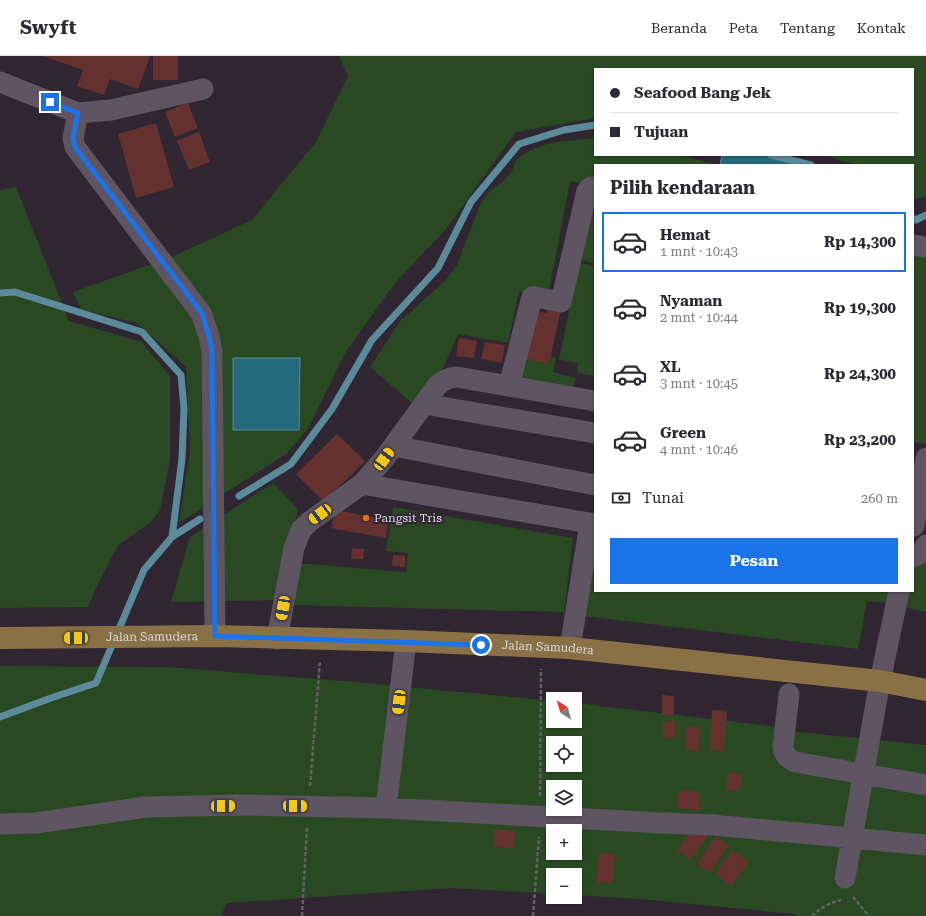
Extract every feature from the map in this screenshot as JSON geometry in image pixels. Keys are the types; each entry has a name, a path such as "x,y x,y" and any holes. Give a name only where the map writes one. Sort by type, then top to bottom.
{"main road":[{"name":"Jalan Samudera","path":"0,638 215,636 277,639 406,641 570,648 880,681 926,690"}],"lane":[{"path":"0,82 78,113 110,110 203,89"},
{"path":"78,113 73,138 75,147 202,313 209,336 212,351 215,636"},
{"path":"509,386 532,298 535,297 561,302 587,191 594,188"},
{"path":"914,245 926,248"},
{"path":"277,639 294,548 301,530 309,522 362,484 394,446 437,386 448,378 457,377 594,401"},
{"path":"424,404 594,433"},
{"path":"394,446 594,485"},
{"path":"914,448 926,451"},
{"path":"918,529 926,458"},
{"path":"362,484 593,524 570,648"},
{"path":"914,557 920,554 926,545"},
{"path":"845,878 880,681 899,592"},
{"path":"386,808 406,641"},
{"path":"789,694 783,747 788,758 795,762 926,785"},
{"path":"0,824 36,823 146,807 238,805 309,806 386,808 714,825 926,845"}],"path":[{"path":"302,916 321,640"},
{"path":"533,916 540,816 542,647"},
{"path":"812,916 833,902 853,898"}],"green space":[{"path":"339,56 926,56 926,196 916,199 914,198 914,164 854,164 826,156 914,156 914,68 594,68 594,118 516,132 446,229 395,283 345,353 308,429 286,454 179,523 190,452 186,367 137,323 81,310 73,292 174,256 252,220 316,142 348,76"},
{"path":"594,138 594,156 683,156 711,164 594,164 594,186 570,181 548,296 519,292 508,343 458,334 442,371 414,405 370,367 401,320 445,281 457,265 480,205 490,191 504,181 512,171 516,160 525,153 543,145"},
{"path":"16,187 69,321 142,342 170,376 170,460 160,510 151,522 118,545 88,607 0,608 0,190"},
{"path":"577,194 594,197 594,263 578,260 579,263 594,266 594,376 577,373 578,363 559,360 573,292 561,290"},
{"path":"914,254 926,256 926,444 914,442"},
{"path":"550,356 556,358 553,372 576,378 572,392 511,380 527,359 549,364"},
{"path":"273,483 298,509 276,600 171,602 190,537"},
{"path":"393,507 573,538 564,612 289,605 294,563 406,572 408,553 386,551"},
{"path":"594,547 594,592 893,592 891,603 867,601 858,649 583,616"},
{"path":"926,553 926,612 904,607 907,592 914,592 914,561"},
{"path":"0,666 168,667 355,682 546,700 546,728 582,728 582,704 778,727 778,730 926,745 926,916 797,916 794,914 640,899 582,895 582,868 546,868 546,894 452,888 227,903 221,916 0,916"}],"water":[{"path":"722,156 775,156 807,164 720,164"},
{"path":"233,358 300,358 299,430 233,430"}],"building":[{"path":"43,56 150,56 138,89 110,79 104,95 77,86 83,70"},
{"path":"153,56 178,56 178,80 153,80"},
{"path":"188,103 198,128 175,137 165,112"},
{"path":"156,123 174,187 136,198 118,134"},
{"path":"199,132 210,162 189,170 177,141"},
{"path":"548,306 561,309 549,364 526,359 536,311 547,313"},
{"path":"459,338 477,341 474,358 456,356"},
{"path":"485,342 505,345 502,363 481,359"},
{"path":"337,434 365,461 324,502 296,474"},
{"path":"335,510 389,520 386,538 331,528"},
{"path":"352,548 364,549 363,559 351,559"},
{"path":"393,555 405,556 405,567 392,566"},
{"path":"662,695 674,696 674,715 662,715"},
{"path":"712,710 727,711 724,751 710,750"},
{"path":"663,721 675,721 675,738 663,738"},
{"path":"686,727 700,727 699,750 685,750"},
{"path":"728,773 742,774 740,792 726,790"},
{"path":"679,790 700,791 699,811 677,808"},
{"path":"694,826 708,836 691,860 677,850"},
{"path":"495,829 515,831 514,849 493,846"},
{"path":"716,836 729,845 710,873 697,864"},
{"path":"732,850 749,862 731,886 715,874"},
{"path":"599,853 615,854 613,883 596,882"}],"waterway":[{"path":"239,496 291,464 332,409 372,340 438,268 471,202 519,144 564,130 594,125"},
{"path":"775,156 807,164"},
{"path":"914,219 916,220 926,215"},
{"path":"0,293 15,292 142,332 181,375 184,408 182,459 172,537"},
{"path":"0,717 96,683 144,570 172,537 200,519"}],"place":[{"name":"Pangsit Tris","path":"366,518"}],"route":[{"path":"50,102 78,113 73,138 75,147 202,313 212,351 215,636 277,639 406,641 481,645"}]}
